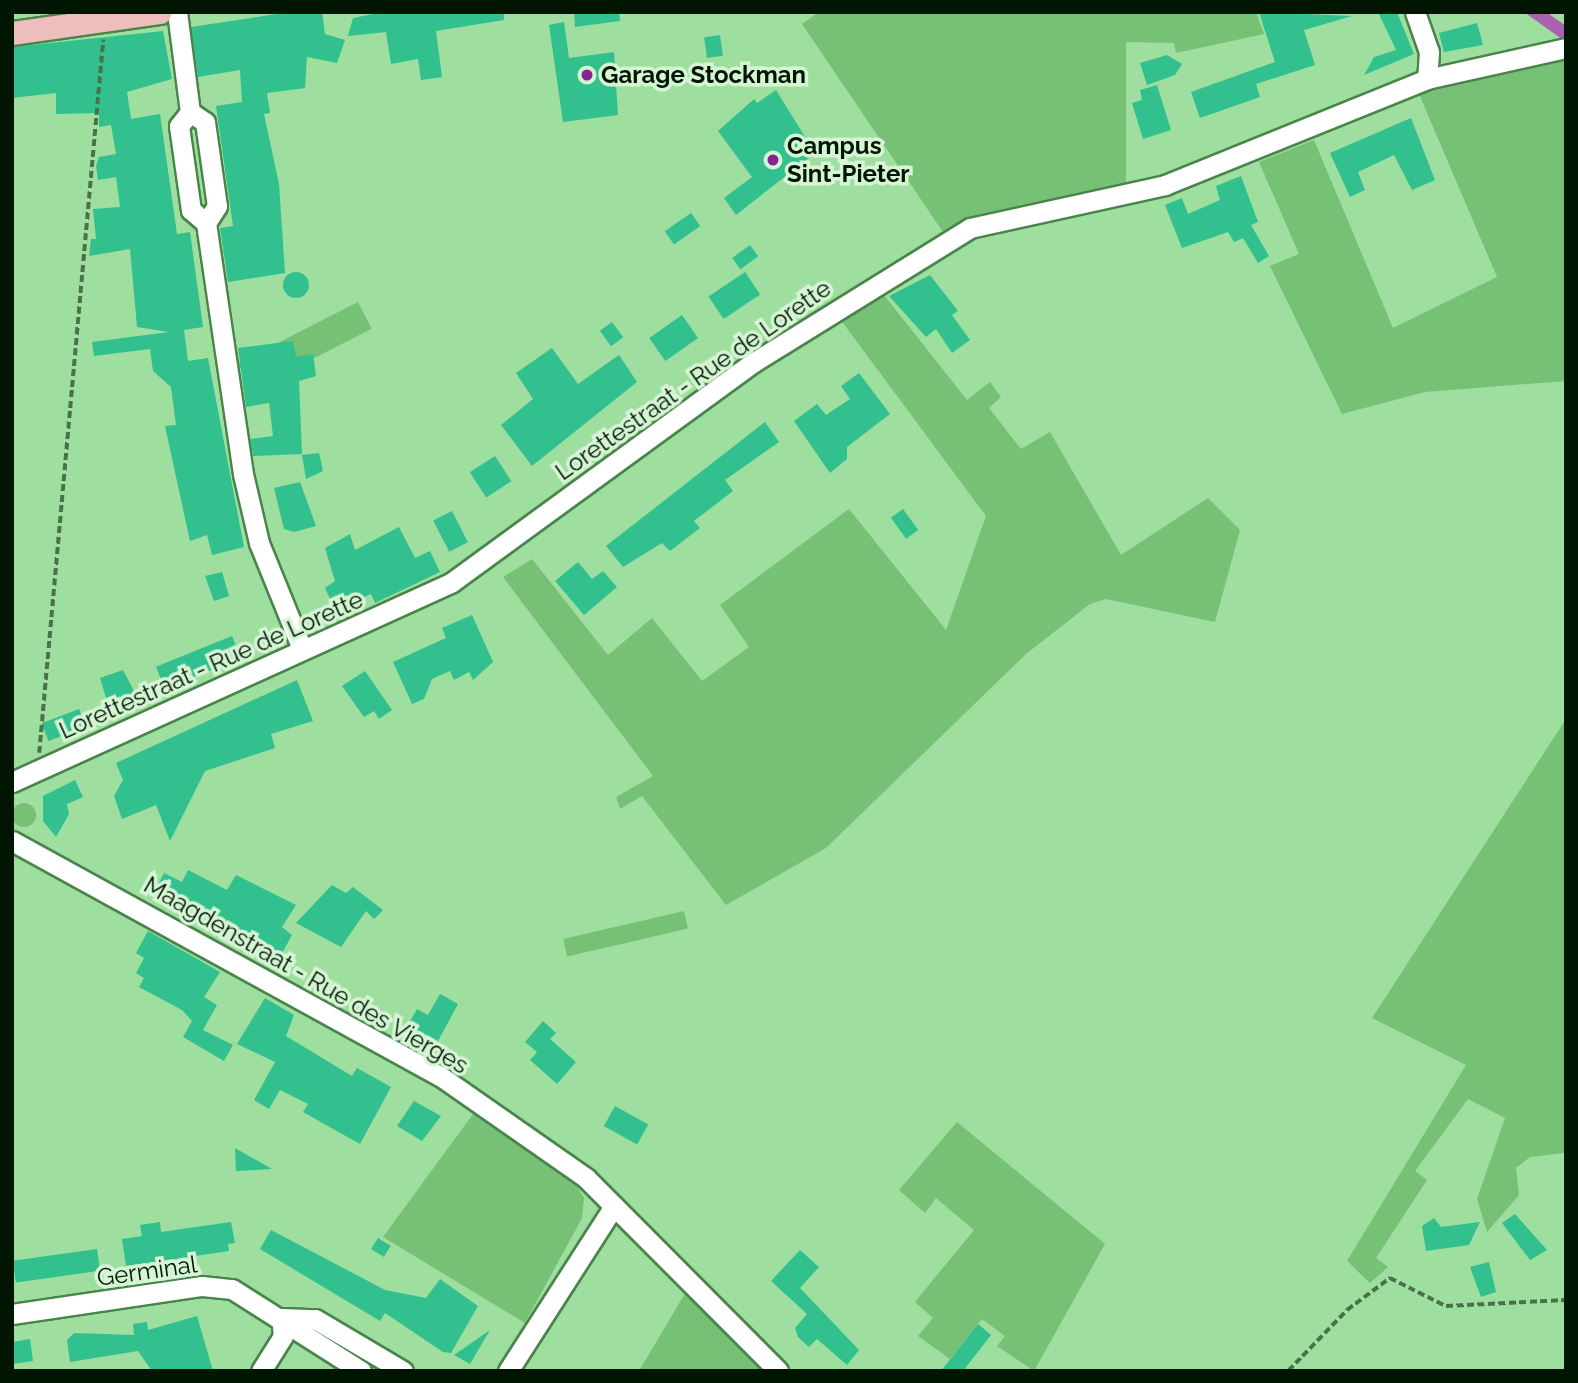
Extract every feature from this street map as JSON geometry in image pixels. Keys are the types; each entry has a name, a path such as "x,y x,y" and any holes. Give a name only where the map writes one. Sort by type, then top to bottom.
{"main road":[{"path":"12,33 160,12"}],"street":[{"path":"177,12 190,112 205,122 217,206 206,223 250,506 302,649"},
{"path":"1415,12 1429,52 1427,79"},
{"name":"Lorettestraat - Rue de Lorette","path":"12,782 465,575 744,369 945,240 991,222 1165,184 1427,79 1566,48"},
{"name":"Maagdenstraat - Rue des Vierges","path":"12,841 425,1065 586,1178 778,1371"},
{"path":"508,1371 614,1206"},
{"name":"Germinal","path":"12,1314 202,1286 232,1289 361,1371"},
{"path":"261,1371 283,1336 281,1318"},
{"name":"Germinal","path":"281,1318 315,1319 404,1371"}],"path":[{"path":"43,768 37,733 64,429 88,258 105,62 102,20"},
{"path":"1288,1371 1348,1310 1390,1278 1446,1306 1566,1300"}],"green space":[{"path":"819,12 1256,12 1264,34 1176,53 1174,43 1126,42 1126,186 943,232 802,24"},
{"path":"1566,56 1566,381 1425,392 1342,414 1270,266 1299,254 1259,162 1314,140 1393,328 1497,277 1419,94"},
{"path":"884,295 967,400 990,382 1001,397 989,408 1021,449 1050,432 1121,555 1208,498 1240,530 1215,622 1106,599 1090,604 1026,654 826,848 726,905 642,796 620,809 616,797 653,776 503,577 532,559 608,655 652,618 702,681 749,647 720,605 849,509 946,630 986,516 840,319"},
{"path":"358,302 372,329 251,390 238,363"},
{"path":"1566,719 1564,1153 1530,1157 1516,1168 1519,1195 1487,1232 1477,1199 1505,1118 1468,1099 1415,1171 1427,1180 1376,1258 1388,1267 1370,1283 1347,1261 1466,1065 1372,1018"},
{"path":"19,803 29,803 36,810 36,820 29,827 19,827 12,820 12,810"},
{"path":"684,911 688,929 567,956 563,939"},
{"path":"476,1110 573,1179 584,1198 582,1218 525,1323 383,1237"},
{"path":"957,1122 1105,1244 1034,1371 997,1346 1005,1336 982,1319 950,1359 918,1336 933,1318 915,1302 974,1230 936,1198 925,1213 899,1190"},
{"path":"690,1285 767,1371 639,1371"}],"shaded area":[{"path":"1524,12 1549,14 1566,26 1566,42"}],"building":[{"path":"290,12 322,12 325,34 345,40 337,63 307,57 305,88 267,93 270,113 264,114 279,184 285,273 228,282 220,228 233,226 216,106 242,102 240,70 198,77 191,27"},
{"path":"383,12 504,12 504,20 436,31 442,77 421,80 418,59 391,64 386,32 348,36 353,18"},
{"path":"574,12 619,12 620,21 575,27"},
{"path":"1259,12 1352,16 1304,30 1315,65 1256,84 1260,97 1200,118 1191,92 1275,62"},
{"path":"1378,12 1397,12 1414,54 1364,75 1374,57 1396,50"},
{"name":"Garage Stockman","path":"564,22 569,58 614,52 618,115 563,122 549,25"},
{"path":"1477,23 1483,45 1444,52 1439,33"},
{"path":"163,31 172,79 127,92 131,119 160,114 177,234 190,232 203,327 184,330 188,361 208,358 244,547 212,555 207,535 190,541 165,426 176,425 171,387 153,371 150,349 94,356 92,342 169,332 137,327 130,249 89,256 91,239 96,239 93,209 120,207 116,177 98,180 96,166 99,157 116,154 111,125 99,127 99,113 56,114 56,93 12,98 12,47"},
{"path":"720,35 723,56 707,58 704,37"},
{"path":"1167,55 1182,64 1175,75 1147,85 1140,63"},
{"path":"1157,85 1171,130 1143,139 1132,103 1142,100 1140,90"},
{"name":"Campus Sint-Pieter","path":"776,90 815,153 736,215 724,198 752,177 718,131 754,99 757,103"},
{"path":"1411,118 1435,180 1412,190 1394,155 1358,172 1365,190 1350,197 1330,153"},
{"path":"1241,176 1258,222 1251,225 1269,256 1258,263 1243,238 1234,242 1228,232 1182,248 1165,205 1182,198 1188,214 1220,200 1216,186"},
{"path":"691,213 700,226 674,244 665,231"},
{"path":"750,245 758,256 740,269 732,258"},
{"path":"296,272 305,276 309,285 305,294 296,298 287,294 283,285 287,276"},
{"path":"745,272 760,294 724,319 709,297"},
{"path":"930,275 958,311 952,315 970,340 952,353 936,329 926,337 889,296"},
{"path":"682,315 698,338 665,361 649,338"},
{"path":"612,322 623,337 611,346 600,331"},
{"path":"293,341 296,357 313,354 316,376 299,381 302,454 253,456 250,439 273,436 269,403 246,407 238,348"},
{"path":"552,348 578,384 619,355 637,382 532,466 501,425 533,399 516,373"},
{"path":"859,373 890,414 847,447 847,459 830,473 794,421 817,404 826,415 850,399 841,386"},
{"path":"765,422 779,442 725,480 733,491 694,521 700,528 670,551 662,543 623,567 606,546"},
{"path":"319,453 323,471 306,479 302,455"},
{"path":"495,456 511,481 486,497 470,472"},
{"path":"300,482 316,526 294,532 284,529 274,488"},
{"path":"903,509 918,530 906,539 891,518"},
{"path":"452,511 468,542 449,552 433,521"},
{"path":"399,527 415,558 430,551 440,572 375,603 371,594 335,610 325,588 335,581 325,548 350,534 355,550"},
{"path":"578,562 592,579 603,571 617,587 584,615 555,581"},
{"path":"222,572 229,596 214,601 205,576"},
{"path":"472,615 493,662 473,680 469,672 454,680 450,671 432,679 424,699 412,704 393,662 446,638 442,628"},
{"path":"232,636 241,658 165,689 156,667"},
{"path":"123,670 142,706 112,718 100,678"},
{"path":"365,671 392,710 379,719 374,711 364,717 342,686"},
{"path":"297,680 313,721 271,734 275,748 205,771 170,841 156,805 122,819 114,796 123,780 116,763"},
{"path":"79,709 86,727 48,741 42,723"},
{"path":"75,780 83,797 67,804 69,814 56,837 43,821 43,796"},
{"path":"188,870 227,890 236,875 296,905 282,927 292,935 281,955 156,889 164,873 182,882"},
{"path":"332,885 346,893 353,887 383,910 374,919 366,911 341,947 296,923"},
{"path":"148,931 220,972 204,997 217,1005 203,1030 233,1045 224,1061 183,1037 192,1021 182,1010 139,987 144,978 136,973 144,958 136,953"},
{"path":"440,994 458,1004 438,1041 408,1025 417,1009 428,1015"},
{"path":"265,998 294,1015 286,1036 352,1076 357,1068 391,1087 360,1144 303,1112 308,1104 280,1090 269,1109 254,1100 275,1062 237,1044"},
{"path":"543,1021 556,1033 550,1039 576,1062 557,1084 530,1060 537,1052 525,1042"},
{"path":"414,1101 441,1116 422,1141 397,1126"},
{"path":"615,1106 648,1124 637,1145 604,1126"},
{"path":"235,1148 272,1169 236,1171"},
{"path":"1515,1214 1547,1250 1530,1260 1502,1223"},
{"path":"1434,1218 1441,1227 1480,1222 1469,1245 1426,1251 1422,1226"},
{"path":"160,1222 161,1232 231,1222 235,1243 228,1244 229,1251 126,1266 122,1239 142,1236 140,1225"},
{"path":"271,1230 385,1290 426,1298 440,1279 478,1306 451,1353 443,1352 385,1313 380,1321 260,1249"},
{"path":"378,1238 391,1246 384,1257 371,1249"},
{"path":"97,1249 100,1271 16,1283 13,1261"},
{"path":"800,1250 819,1267 800,1288 859,1350 847,1365 817,1339 809,1347 798,1337 795,1328 807,1314 771,1281"},
{"path":"1489,1262 1496,1292 1481,1297 1470,1267"},
{"path":"197,1316 213,1371 152,1371 138,1351 70,1362 67,1340 74,1333 134,1335 133,1324 147,1322 148,1330"},
{"path":"978,1324 991,1335 963,1371 941,1371"},
{"path":"490,1330 470,1364 454,1355"},
{"path":"30,1339 33,1361 12,1364 12,1342"}],"place":[{"name":"Garage Stockman","path":"587,75"},
{"name":"Campus Sint-Pieter","path":"773,160"}]}
